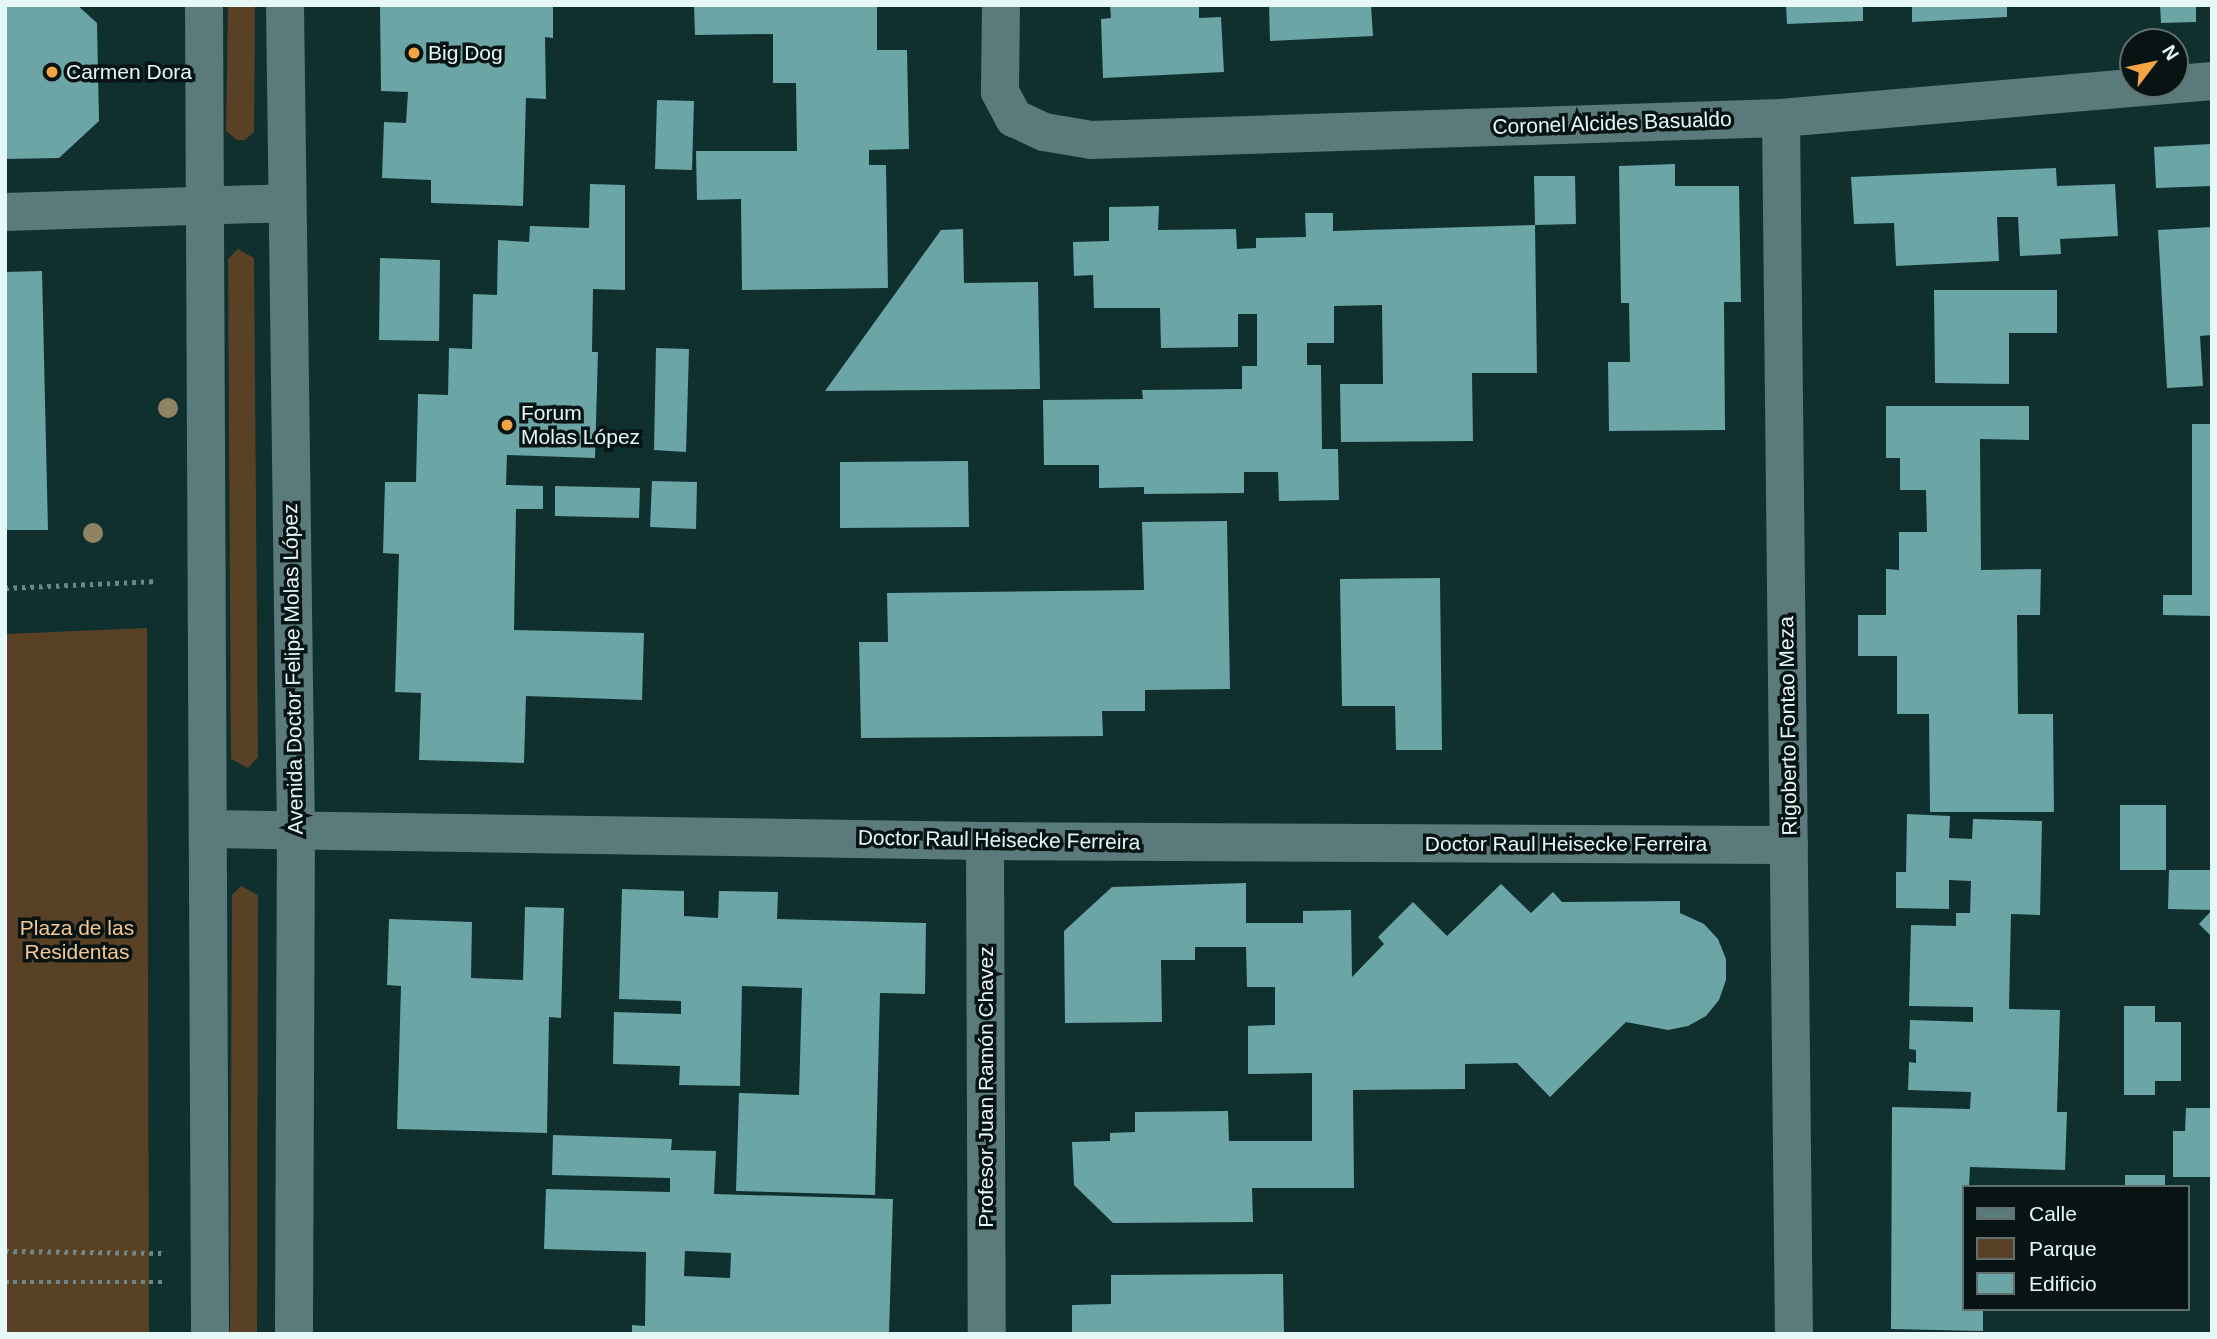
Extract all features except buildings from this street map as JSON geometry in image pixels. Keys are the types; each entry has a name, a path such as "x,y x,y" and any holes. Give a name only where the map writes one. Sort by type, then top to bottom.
{"street":[{"path":"204,5 210,1334"},
{"name":"Avenida Doctor Felipe Molas López","path":"285,5 296,829 295,1334"},
{"name":"Coronel Alcides Basualdo","path":"1001,5 1000,92 1014,118 1044,132 1091,140 1781,118 2212,81"},
{"name":"Rigoberto Fontao Meza","path":"1781,118 1794,1334"},
{"path":"5,212 286,203"},
{"name":"Doctor Raul Heisecke Ferreira","path":"209,829 985,841 1789,845"},
{"name":"Profesor Juan Ramón Chavez","path":"985,841 987,1334"}],"path":[{"path":"5,588 160,581"},
{"path":"5,1251 162,1252"},
{"path":"5,1282 162,1282"}],"green space":[{"path":"228,5 255,5 254,132 245,140 237,140 226,131"},
{"path":"238,249 254,258 258,757 248,768 231,759 228,259"},
{"name":"Plaza de las Residentas","path":"147,628 149,1334 5,1334 5,634"},
{"path":"241,886 258,895 257,1334 230,1334 232,895"}],"place":[{"name":"Big Dog","path":"414,53"},
{"name":"Carmen Dora","path":"52,72"},
{"name":"Forum Molas López","path":"507,425"}]}
